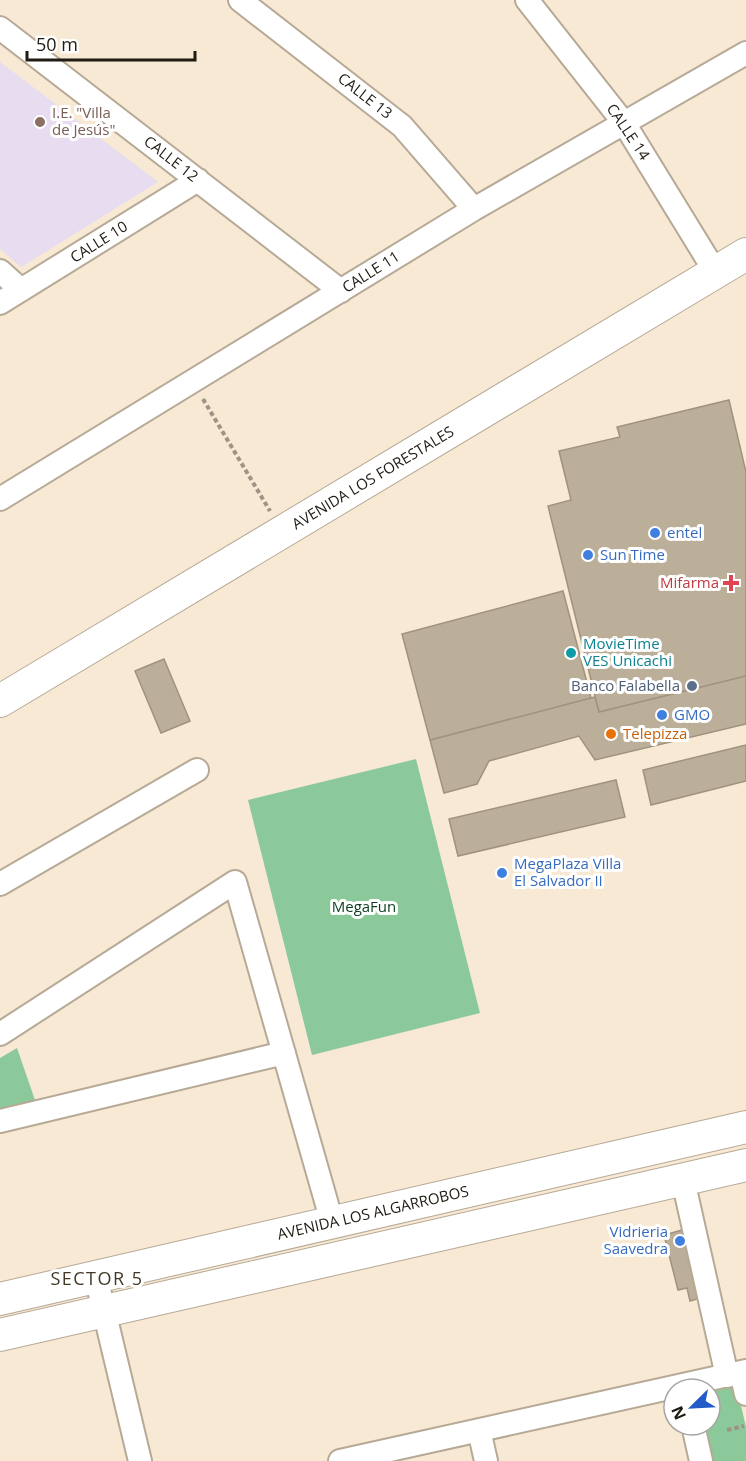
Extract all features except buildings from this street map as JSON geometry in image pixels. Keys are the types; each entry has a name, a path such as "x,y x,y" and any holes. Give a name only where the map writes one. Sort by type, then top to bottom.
{"street":[{"name":"CALLE 13","path":"240,0 402,126 474,209"},
{"name":"CALLE 14","path":"527,0 624,123 716,273"},
{"name":"CALLE 12","path":"0,28 341,291"},
{"name":"CALLE 11","path":"0,499 474,209 746,53"},
{"name":"CALLE 10","path":"0,303 198,180"},
{"name":"AVENIDA LOS FORESTALES","path":"0,701 746,254"},
{"path":"0,271 21,290"},
{"path":"0,884 197,770"},
{"path":"0,1034 236,882 332,1222"},
{"path":"0,1121 284,1053"},
{"name":"AVENIDA LOS ALGARROBOS","path":"0,1299 746,1127"},
{"path":"0,1335 746,1165"},
{"path":"683,1179 740,1378 722,1381"},
{"path":"96,1277 140,1461"},
{"path":"340,1461 662,1392"},
{"path":"479,1430 486,1461"},
{"path":"696,1437 701,1461"}],"path":[{"path":"193,381 283,532"},
{"path":"727,1430 744,1426"}],"shaded area":[{"name":"I.E. \"Villa de Jesús\"","path":"0,62 158,182 21,267 0,249"}],"green space":[{"name":"MegaFun","path":"416,759 480,1013 312,1055 248,800"},
{"path":"17,1048 36,1103 0,1111 0,1058"},
{"path":"735,1380 746,1427 746,1461 706,1461 701,1437 722,1437 722,1385"}],"place":[{"name":"I.E. \"Villa de Jesús\"","path":"40,122"},
{"name":"entel","path":"655,533"},
{"name":"Sun Time","path":"588,555"},
{"name":"Mifarma","path":"731,583"},
{"name":"MovieTime VES Unicachi","path":"571,653"},
{"name":"Banco Falabella","path":"692,686"},
{"name":"GMO","path":"662,715"},
{"name":"Telepizza","path":"611,734"},
{"name":"MegaPlaza Villa El Salvador II","path":"502,873"},
{"name":"Vidrieria Saavedra","path":"680,1241"}],"district":[{"name":"SECTOR 5","path":"97,1279"}]}
